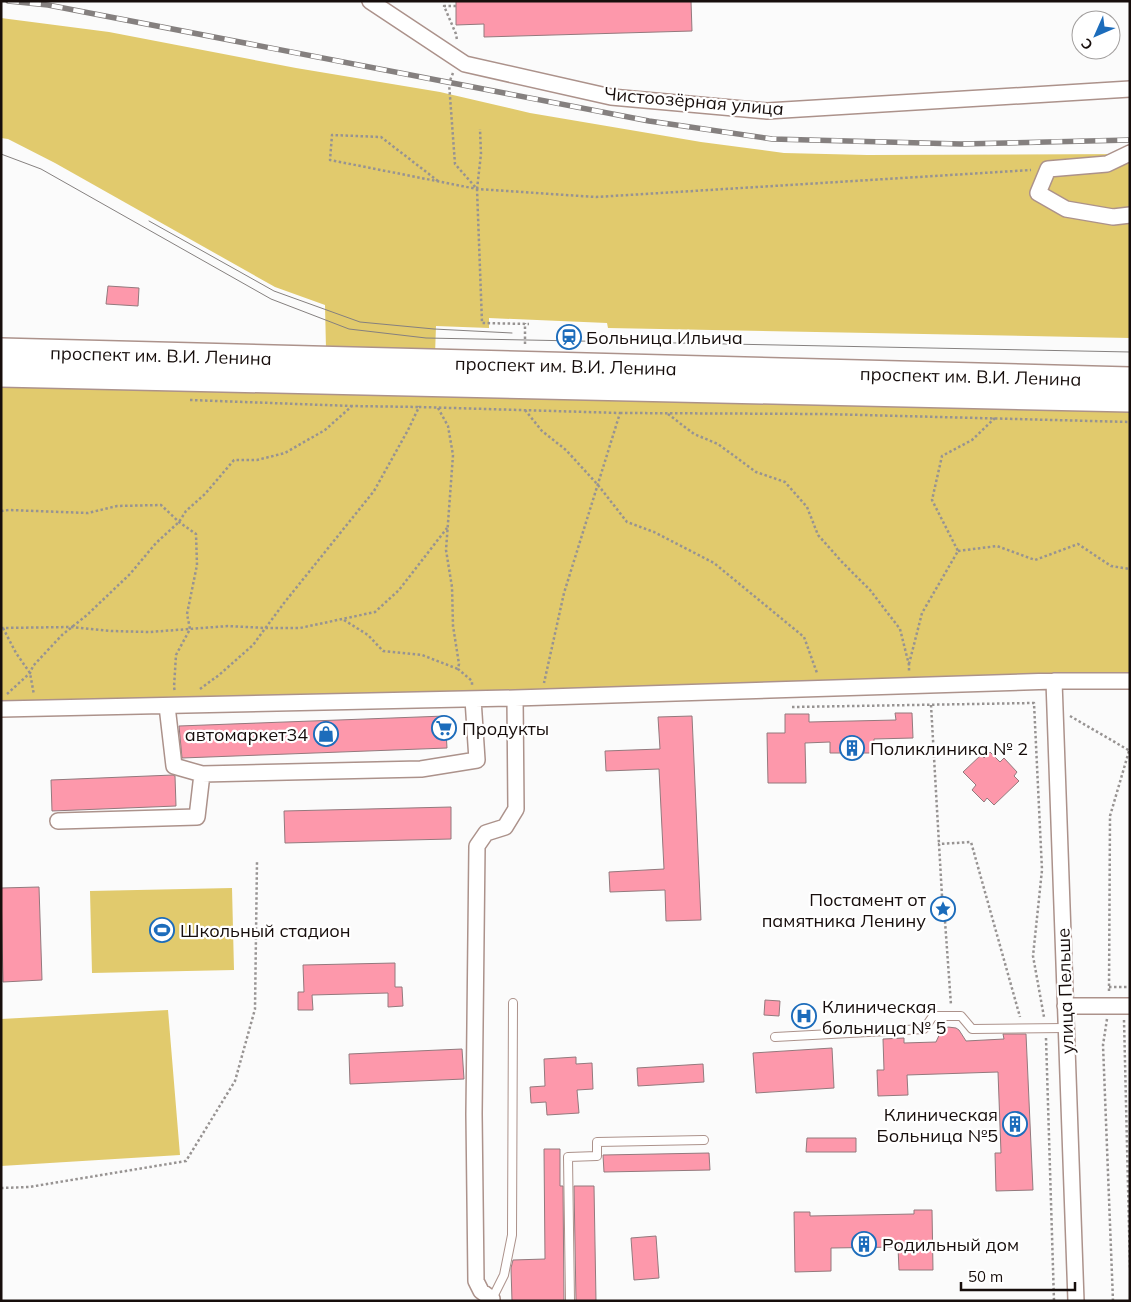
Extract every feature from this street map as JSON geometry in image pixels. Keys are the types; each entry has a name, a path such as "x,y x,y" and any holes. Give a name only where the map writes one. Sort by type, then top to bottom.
{"main road":[{"name":"проспект им. В.И. Ленина","path":"1,351 1130,380"},
{"name":"проспект им. В.И. Ленина","path":"1,374 1130,399"}],"street":[{"name":"Чистоозёрная улица","path":"370,1 465,64 611,97 767,111 1130,89"},
{"path":"1130,153 1107,164 1048,169 1038,193 1066,208 1113,216 1130,215"},
{"path":"3,702 36,708 515,698 1054,681 1130,681"},
{"name":"улица Пельше","path":"1054,681 1076,1301"},
{"path":"492,1300 482,1291 476,1281 474,1114 477,846 486,833 505,827 516,810 515,698"},
{"path":"173,705 174,766 202,774 421,769 477,760 473,699"},
{"path":"58,821 197,817 202,774"},
{"path":"1065,1006 1121,1006"}],"lane":[{"path":"492,1300 504,1275 512,1235 513,1003"},
{"path":"775,1038 924,1029 933,1016 961,1016 972,1029 1066,1028"},
{"path":"570,1301 568,1157 597,1156 597,1142 704,1140"}],"path":[{"path":"456,6 444,6 456,34 458,59 449,83 455,164 477,189"},
{"path":"480,129 481,154 477,189 482,322 527,324 525,346"},
{"path":"438,181 381,136 332,135 330,160 477,189 596,197 1048,169"},
{"path":"3,702 62,635 87,615 130,574 156,543 179,522 186,511 205,494 234,460 257,460 285,453 325,430 352,406 620,413 825,414 1130,422"},
{"path":"173,705 219,675 253,645 284,603 374,491 419,407"},
{"path":"438,408 448,426 453,455 446,550 452,587 453,626 459,664 458,669"},
{"path":"525,410 542,431 566,450 598,485 627,522 654,532 714,563 804,637 823,688"},
{"path":"540,697 564,593 620,413"},
{"path":"667,413 694,434 718,444 756,472 785,482 807,507 818,535 870,590 900,629 909,665 922,613 958,551"},
{"path":"958,551 932,500 942,456 972,440 995,418"},
{"path":"1,511 88,513 117,506 161,505 179,522 196,534 197,565 187,614 190,629 176,655 173,705"},
{"path":"36,708 30,673 2,628 72,627 150,632 228,626 300,628 375,612 399,590 447,528"},
{"path":"958,551 997,546 1035,560 1078,544 1111,566 1130,569"},
{"path":"342,619 368,636 383,651 422,655 458,669 472,681 473,699"},
{"path":"1034,702 1042,870 1033,956 1046,1028 1054,1301"},
{"path":"792,707 1034,702 1069,715 1130,750 1110,816 1109,987 1121,1006 1124,1031 1128,1085 1130,1268"},
{"path":"931,704 942,896 938,909 945,921"},
{"path":"939,844 971,842 1023,1028"},
{"path":"1,1188 29,1187 186,1161 235,1081 255,1009 257,861"},
{"path":"942,896 949,908 945,921 951,1016"},
{"path":"1109,987 1130,987"},
{"path":"1113,1301 1103,1045 1121,1006"},
{"path":"1124,1031 1130,1030"}],"shaded area":[{"path":"1,18 109,32 296,68 440,92 530,113 701,142 784,153 867,155 1130,154 1130,338 608,328 607,323 489,318 489,328 436,326 435,355 326,349 325,305 275,287 55,163 8,139 1,138"},
{"path":"1,384 1130,409 1130,676 1,703"},
{"name":"Школьный стадион","path":"232,888 234,970 92,973 90,891"},
{"path":"168,1010 180,1155 1,1166 1,1019"}],"building":[{"path":"456,1 691,1 692,31 484,37 484,24 456,25"},
{"path":"108,286 139,288 138,306 106,304"},
{"name":"Поликлиника № 2","path":"895,713 912,713 913,738 874,739 874,753 830,753 830,742 805,743 806,783 768,783 767,733 785,733 785,714 809,714 809,722 896,720"},
{"path":"445,716 447,748 182,758 179,726"},
{"path":"692,716 701,920 666,921 665,890 610,892 609,872 664,869 659,769 606,771 605,751 660,749 658,717"},
{"path":"990,752 1000,762 1004,758 1017,772 1014,776 1019,781 994,805 987,798 984,802 972,790 976,785 963,772 981,755 984,758"},
{"path":"175,776 176,806 52,811 51,780"},
{"path":"451,807 451,839 285,843 284,811"},
{"path":"39,887 42,980 3,982 1,888"},
{"path":"395,963 395,987 402,987 403,1006 388,1007 388,993 312,995 313,1010 298,1010 298,992 304,992 303,965"},
{"path":"765,1000 780,1001 779,1016 764,1015"},
{"name":"Клиническая Больница №5","path":"948,1027 959,1030 966,1041 1004,1039 1003,1034 1026,1034 1033,1190 996,1191 995,1153 1001,1153 998,1072 907,1075 908,1095 878,1096 877,1070 884,1070 883,1039 904,1038 904,1043 936,1042 941,1031"},
{"path":"832,1048 834,1088 756,1093 753,1053"},
{"path":"462,1049 464,1079 350,1084 349,1054"},
{"path":"576,1057 576,1064 592,1063 593,1089 577,1090 579,1113 547,1115 546,1102 531,1103 530,1087 545,1086 544,1059"},
{"path":"703,1064 704,1082 638,1086 637,1068"},
{"path":"807,1138 856,1138 856,1152 806,1152"},
{"path":"544,1149 560,1149 560,1186 563,1186 564,1301 512,1301 511,1268 513,1260 545,1259"},
{"path":"709,1153 710,1170 604,1172 603,1155"},
{"path":"574,1186 594,1186 596,1301 576,1301"},
{"name":"Родильный дом","path":"914,1210 932,1210 933,1270 899,1270 898,1247 831,1248 831,1271 795,1272 794,1212 810,1212 810,1216 914,1214"},
{"path":"656,1236 659,1278 634,1280 631,1238"}],"tram line":[{"path":"1,154 41,169 271,299 349,329 426,338 1130,352"},
{"path":"149,221 274,291 360,322 434,329 512,333"}],"railway":[{"path":"8,1 48,5 649,121 772,139 961,144 1130,140"}],"place":[{"name":"Больница Ильича","path":"569,337"},
{"name":"Продукты","path":"444,728"},
{"name":"автомаркет34","path":"326,734"},
{"name":"Поликлиника № 2","path":"852,748"},
{"name":"Постамент от памятника Ленину","path":"943,909"},
{"name":"Школьный стадион","path":"162,930"},
{"name":"Клиническая больница № 5","path":"804,1016"},
{"name":"Клиническая Больница №5","path":"1015,1124"},
{"name":"Родильный дом","path":"864,1244"}]}
